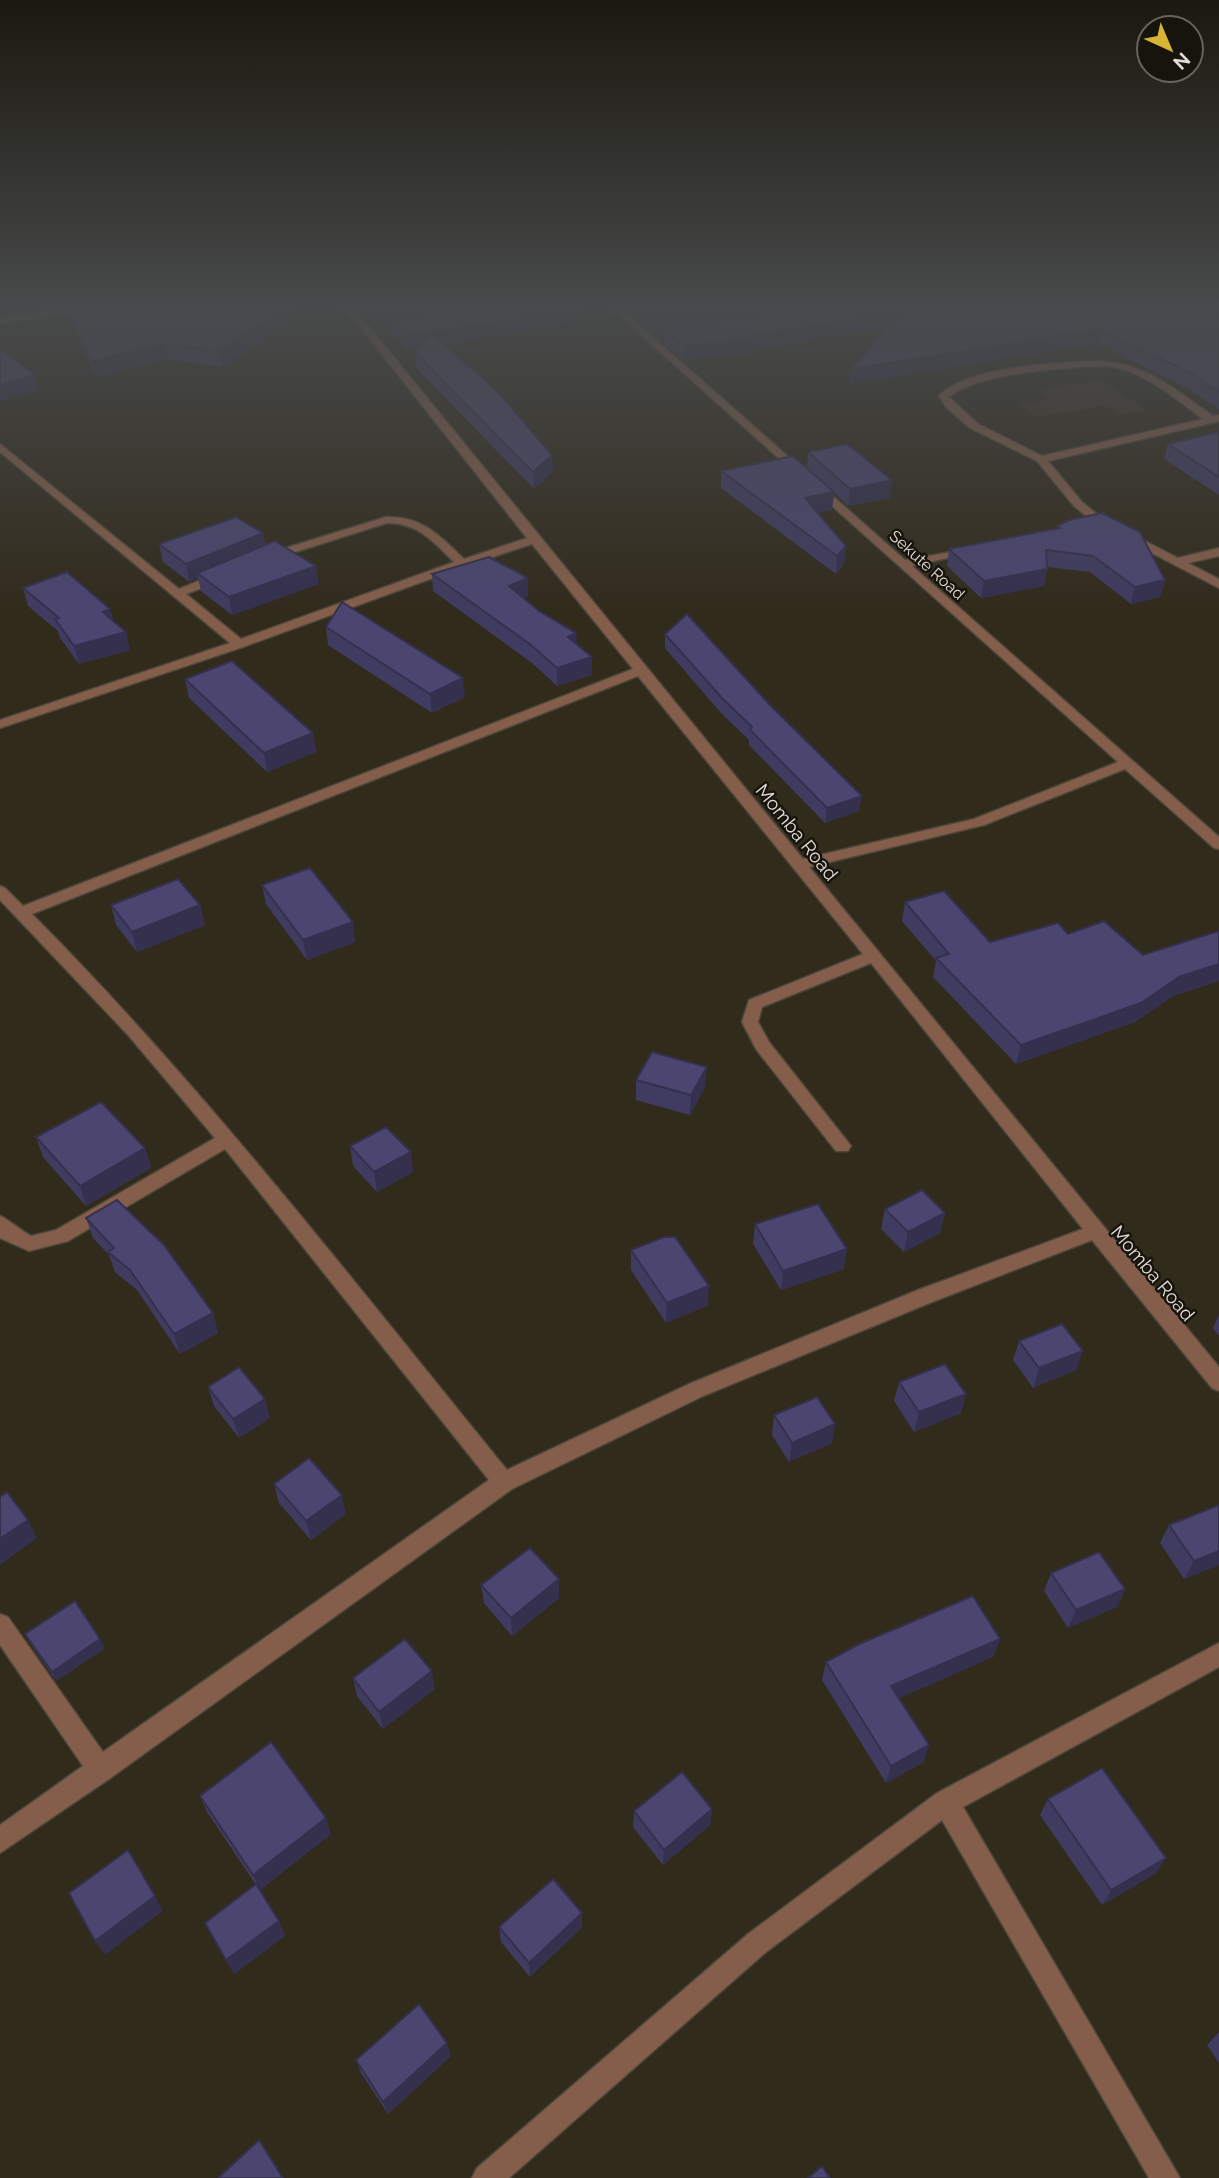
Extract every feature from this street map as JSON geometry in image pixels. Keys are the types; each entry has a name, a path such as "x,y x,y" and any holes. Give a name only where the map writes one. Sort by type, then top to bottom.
{"street":[{"name":"Momba Road","path":"434,409 534,540 874,956 1094,1232 1219,1382"},
{"name":"Sekute Road","path":"736,409 903,564 1219,845"},
{"path":"954,409 974,426 1041,459 1079,504 1100,522 1219,584"},
{"path":"1199,409 1216,419"},
{"path":"1041,459 1216,419"},
{"path":"0,447 239,644"},
{"path":"254,563 386,520 404,519 420,524 462,563"},
{"path":"1086,524 1100,522"},
{"path":"0,724 239,644 462,563 534,540"},
{"path":"903,564 982,547"},
{"path":"1177,562 1219,552"},
{"path":"179,593 229,573"},
{"path":"22,912 642,670"},
{"path":"798,865 979,822 1126,764"},
{"path":"0,891 121,1019 226,1140 504,1482"},
{"path":"842,1146 762,1045 750,1022 755,1004 874,956"},
{"path":"0,1223 6,1231 29,1244 61,1236 226,1140"},
{"path":"0,1840 504,1482 696,1390 925,1296 1094,1232"},
{"path":"0,1625 100,1770"},
{"path":"487,2178 757,1943 946,1802 1219,1654"},
{"path":"946,1802 1165,2178"}],"shaded area":[{"path":"1026,409 1089,409 1036,417"},
{"path":"1110,409 1146,410 1119,415"}],"building":[{"path":"471,409 512,409 552,455 533,472"},
{"path":"1219,432 1219,477 1168,444"},
{"path":"847,444 892,480 850,489 808,452"},
{"path":"793,456 834,492 805,498 846,546 837,556 721,471"},
{"path":"1102,513 1140,532 1165,580 1135,587 1093,556 1046,550 1047,569 984,581 949,549 1060,528 1057,526 1069,520"},
{"path":"236,517 263,533 186,564 159,544"},
{"path":"275,541 316,566 229,597 197,573"},
{"path":"489,557 528,578 509,586 539,611 576,633 568,637 592,657 557,668 531,645 432,574"},
{"path":"67,572 110,609 103,612 126,632 74,646 55,619 59,618 23,588"},
{"path":"342,602 463,678 430,694 326,627"},
{"path":"687,614 769,704 862,796 827,808 750,730 752,727 665,634"},
{"path":"232,661 313,733 264,753 185,679"},
{"path":"310,868 353,922 303,940 262,885"},
{"path":"178,879 200,905 132,932 111,905"},
{"path":"944,891 990,942 1058,923 1068,934 1104,921 1143,955 1219,931 1219,964 1179,977 1141,1003 1021,1045 936,958 949,954 905,902"},
{"path":"652,1052 707,1067 691,1095 636,1080"},
{"path":"101,1102 145,1148 80,1186 36,1137"},
{"path":"386,1127 411,1152 374,1172 350,1146"},
{"path":"922,1190 945,1213 908,1232 885,1209"},
{"path":"117,1200 164,1245 213,1313 174,1334 130,1270 108,1252 114,1248 86,1218"},
{"path":"818,1204 847,1249 783,1271 755,1224"},
{"path":"664,1237 675,1237 709,1286 667,1303 631,1250"},
{"path":"1062,1324 1083,1351 1039,1368 1019,1341"},
{"path":"945,1364 966,1394 919,1412 899,1382"},
{"path":"239,1367 265,1399 233,1419 208,1387"},
{"path":"817,1397 835,1424 792,1443 774,1415"},
{"path":"309,1458 342,1495 306,1521 274,1484"},
{"path":"7,1492 28,1520 0,1539 0,1497"},
{"path":"1219,1505 1219,1551 1194,1561 1169,1525"},
{"path":"530,1548 559,1579 511,1618 481,1585"},
{"path":"1099,1552 1125,1589 1076,1610 1051,1573"},
{"path":"973,1596 1000,1639 891,1686 929,1745 891,1766 826,1662 859,1644"},
{"path":"75,1601 100,1639 52,1672 25,1634"},
{"path":"405,1639 432,1671 379,1712 353,1678"},
{"path":"271,1742 326,1818 253,1875 200,1796"},
{"path":"1102,1768 1166,1858 1111,1890 1048,1799"},
{"path":"682,1772 712,1809 664,1850 634,1811"},
{"path":"128,1850 155,1896 95,1941 69,1893"},
{"path":"553,1879 582,1913 529,1963 499,1927"},
{"path":"256,1884 279,1921 226,1960 205,1923"},
{"path":"419,2004 447,2043 383,2102 356,2060"},
{"path":"259,2140 283,2178 218,2178"},
{"path":"822,2166 830,2178 808,2178"}]}
